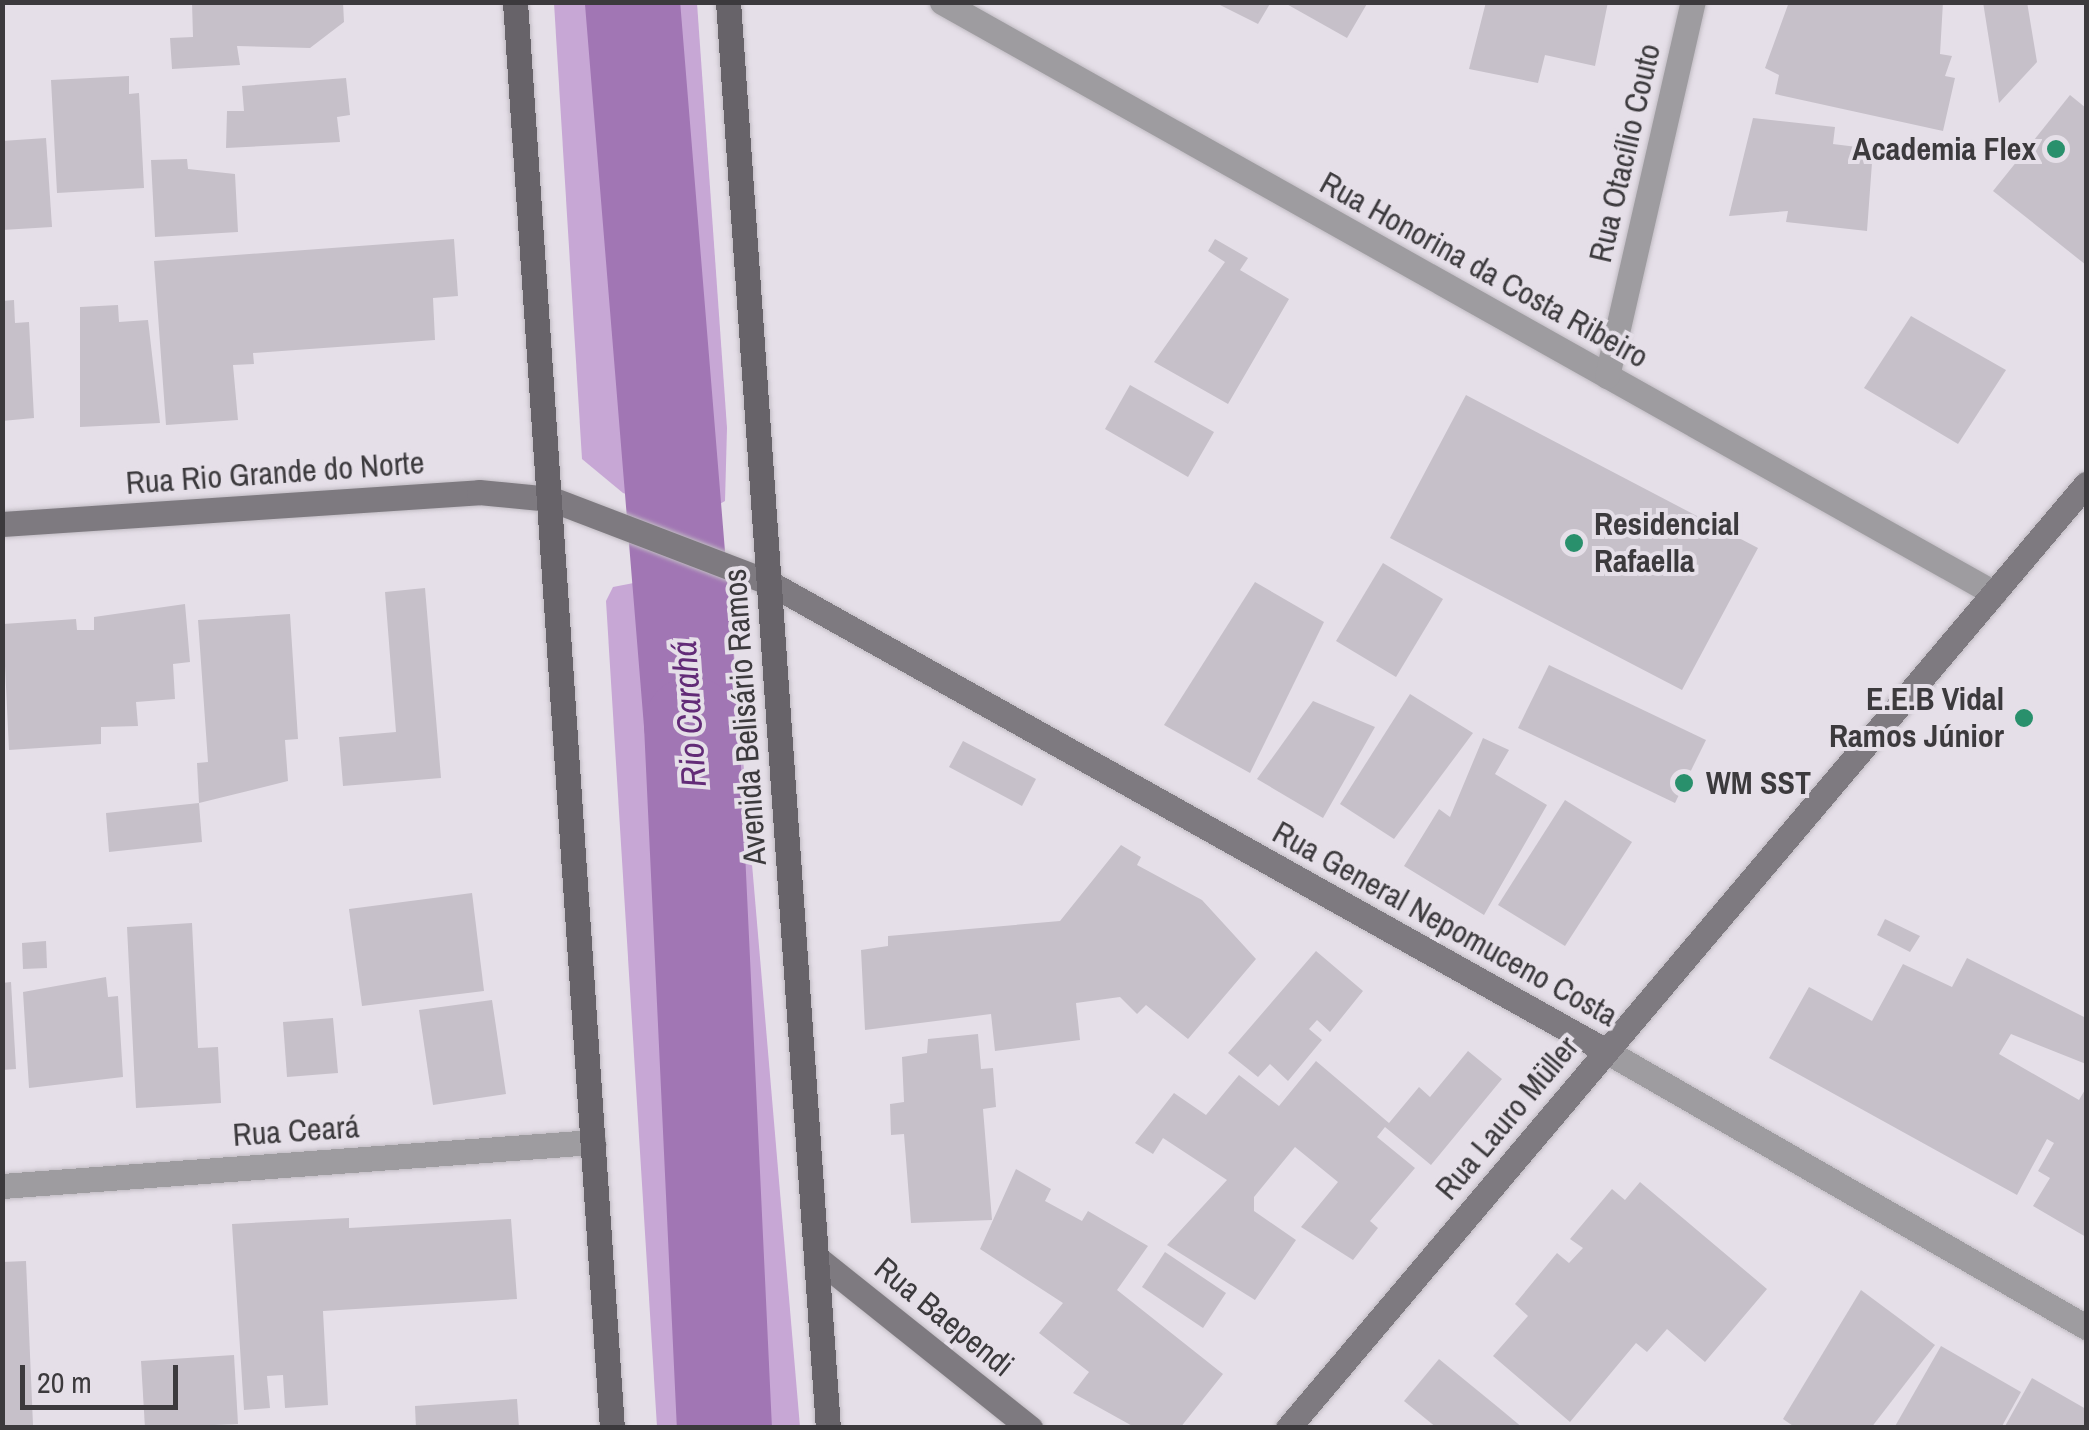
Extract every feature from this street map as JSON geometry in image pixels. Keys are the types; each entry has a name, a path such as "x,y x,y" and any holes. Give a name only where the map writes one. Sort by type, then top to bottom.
{"main road":[{"path":"515,2 612,1428"},
{"name":"Avenida Belisário Ramos","path":"728,2 828,1428"},
{"name":"Rua Lauro Müller","path":"1288,1428 2086,484"},
{"name":"Rua Rio Grande do Norte","path":"2,524 479,492 551,499 722,561"},
{"name":"Rua General Nepomuceno Costa","path":"722,561 768,582 1606,1051"},
{"name":"Rua Baependi","path":"817,1258 1030,1428"}],"street":[{"name":"Rua Honorina da Costa Ribeiro","path":"942,2 1994,593"},
{"name":"Rua Otacílio Couto","path":"1607,376 1693,2"},
{"name":"Rua General Nepomuceno Costa","path":"1606,1051 2086,1327"},
{"name":"Rua Ceará","path":"2,1186 594,1142"}],"shaded area":[{"path":"554,3 697,3 727,428 725,501 697,517 623,493 582,459"},
{"path":"644,581 718,612 734,653 800,1427 657,1427 606,601 613,587"}],"building":[{"path":"192,2 343,2 344,22 310,48 237,46 240,65 172,69 170,38 193,37"},
{"path":"1214,2 1271,2 1258,24"},
{"path":"1283,2 1368,2 1347,38"},
{"path":"1486,2 1608,2 1595,66 1545,55 1538,83 1469,69"},
{"path":"1789,2 1943,2 1940,54 1952,56 1945,76 1955,78 1943,131 1775,94 1779,75 1765,68"},
{"path":"1983,2 2027,2 2037,62 1999,103"},
{"path":"129,76 129,94 139,93 144,188 57,193 51,80"},
{"path":"346,78 350,115 337,117 340,142 226,148 227,111 244,111 242,86"},
{"name":"Academia Flex","path":"2070,95 2086,108 2086,265 1993,191"},
{"path":"1753,118 1835,127 1833,144 1873,149 1867,231 1786,222 1788,211 1729,216"},
{"path":"46,138 52,227 2,230 2,141"},
{"path":"187,159 188,169 235,174 238,232 155,237 151,160"},
{"path":"454,239 458,296 433,298 435,340 253,353 254,364 233,365 238,420 166,425 154,261"},
{"path":"1215,239 1248,258 1240,270 1289,299 1228,404 1154,362 1225,262 1208,251"},
{"path":"14,300 15,323 29,322 34,418 2,421 2,301"},
{"path":"118,305 119,322 148,320 160,423 80,427 80,307"},
{"path":"1911,316 2006,370 1958,444 1864,388"},
{"path":"1130,385 1214,432 1188,477 1105,429"},
{"name":"Residencial Rafaella","path":"1466,395 1758,548 1682,690 1390,538"},
{"path":"1383,563 1443,599 1396,677 1336,641"},
{"path":"1255,582 1324,622 1250,773 1164,725"},
{"path":"425,588 441,778 343,786 339,737 396,732 385,592"},
{"path":"185,604 190,662 173,664 175,699 136,702 138,726 101,727 101,744 9,750 3,624 76,619 77,630 94,630 94,617"},
{"path":"290,614 298,739 285,740 288,781 199,803 197,763 208,762 198,620"},
{"path":"1549,665 1706,740 1675,803 1518,728"},
{"path":"1410,694 1473,733 1394,839 1340,804"},
{"path":"1313,701 1375,727 1323,818 1257,779"},
{"path":"1483,738 1509,750 1495,774 1547,805 1484,915 1404,866 1439,809 1450,817"},
{"path":"963,741 1036,779 1022,806 949,767"},
{"path":"1565,800 1632,842 1565,946 1498,905"},
{"path":"199,803 202,842 109,852 106,813"},
{"path":"1121,845 1141,857 1137,865 1202,900 1256,959 1188,1039 1146,1005 1137,1014 1120,997 1076,1003 1080,1040 995,1051 991,1014 865,1030 861,950 888,946 888,936 1060,921"},
{"path":"472,893 484,991 362,1006 349,909"},
{"path":"1885,919 1920,936 1910,952 1877,935"},
{"path":"192,923 198,1048 218,1047 221,1103 136,1108 127,927"},
{"path":"46,941 47,968 23,969 22,943"},
{"path":"1316,951 1363,991 1330,1032 1317,1020 1309,1029 1322,1040 1288,1081 1270,1064 1258,1077 1228,1053"},
{"path":"1967,958 2086,1018 2086,1064 2011,1034 1999,1054 2079,1100 2086,1088 2086,1237 2033,1206 2050,1178 2038,1171 2054,1143 2047,1139 2017,1195 1769,1058 1809,987 1872,1021 1903,964 1952,987"},
{"path":"106,977 108,997 118,996 123,1077 29,1088 23,992"},
{"path":"11,982 16,1069 2,1070 2,983"},
{"path":"492,1000 506,1094 433,1105 419,1010"},
{"path":"333,1018 338,1073 287,1077 283,1022"},
{"path":"978,1034 981,1069 993,1068 996,1107 983,1109 992,1220 911,1223 904,1134 891,1135 890,1104 904,1102 902,1057 927,1053 928,1039"},
{"path":"1468,1051 1502,1079 1431,1165 1385,1127 1377,1137 1415,1168 1370,1221 1378,1228 1353,1260 1301,1227 1338,1182 1295,1147 1254,1197 1254,1211 1296,1240 1255,1300 1167,1245 1227,1180 1163,1138 1153,1154 1135,1143 1174,1093 1206,1115 1239,1075 1279,1106 1316,1061 1389,1123 1419,1087 1430,1097"},
{"path":"1016,1169 1051,1189 1045,1201 1082,1221 1088,1211 1148,1246 1117,1290 1223,1374 1180,1428 1136,1428 1073,1393 1089,1372 1039,1333 1063,1303 980,1249"},
{"path":"1640,1182 1767,1289 1705,1362 1667,1329 1647,1352 1636,1343 1570,1422 1493,1356 1528,1316 1515,1304 1557,1253 1569,1263 1583,1248 1570,1239 1612,1189 1625,1200"},
{"path":"349,1218 349,1228 511,1219 517,1299 323,1311 328,1405 285,1408 283,1375 267,1376 270,1408 244,1410 232,1224"},
{"path":"1165,1252 1226,1293 1203,1328 1142,1287"},
{"path":"26,1261 33,1425 2,1426 2,1262"},
{"path":"1861,1290 1935,1345 1871,1428 1796,1428 1783,1419"},
{"path":"1941,1346 2021,1392 2001,1428 1894,1428"},
{"path":"234,1355 238,1424 145,1428 141,1361"},
{"path":"1439,1359 1523,1428 1437,1428 1404,1401"},
{"path":"2032,1378 2086,1409 2086,1428 2004,1428"},
{"path":"517,1399 519,1428 416,1428 415,1406"}],"waterway":[{"name":"Rio Carahá","path":"632,2 691,724 724,1428"}],"place":[{"name":"Academia Flex","path":"2056,149"},
{"name":"Residencial Rafaella","path":"1574,543"},
{"name":"E.E.B Vidal Ramos Júnior","path":"2024,718"},
{"name":"WM SST","path":"1684,783"}]}
